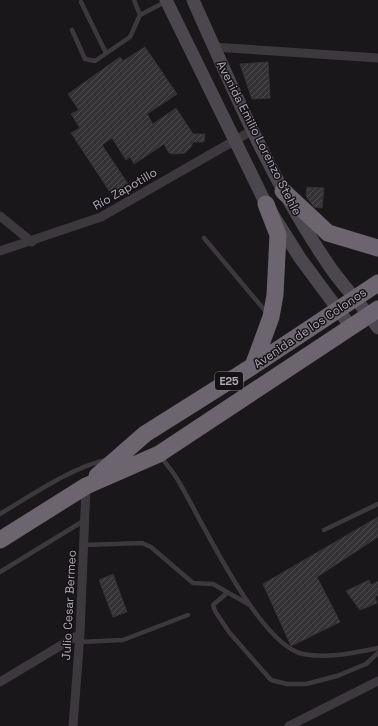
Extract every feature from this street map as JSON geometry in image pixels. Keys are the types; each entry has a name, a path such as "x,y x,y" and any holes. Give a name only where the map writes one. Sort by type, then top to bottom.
{"highway":[{"path":"283,191 328,233 378,248"},
{"path":"253,366 271,317 275,295 278,235 266,204"},
{"name":"Avenida de los Colonos","path":"86,486 144,434 253,366 354,297 378,283"},
{"name":"Avenida de los Colonos","path":"0,540 86,486 159,454 351,328 375,317"}],"street":[{"name":"Avenida Emilio Lorenzo Stehle","path":"193,0 283,191 326,262 354,297 375,317"},
{"name":"Avenida Emilio Lorenzo Stehle","path":"166,1 233,140 266,204 300,258 351,328"},
{"path":"214,47 378,58"},
{"name":"Río Zapotillo","path":"0,251 32,242 101,218 233,140 253,130"},
{"path":"0,216 32,242"},
{"name":"Julio Cesar Bermeo","path":"73,726 80,638 86,486"},
{"path":"0,682 80,638"},
{"path":"289,726 378,680"}],"lane":[{"path":"134,0 140,15"},
{"path":"72,30 85,59 95,61 130,37 140,15 166,1"},
{"path":"81,2 106,53"},
{"path":"204,238 271,317"},
{"path":"159,454 178,480 248,604 269,630 284,645 302,654 332,657 378,648"},
{"path":"0,514 90,463 117,458"},
{"path":"324,530 378,504"},
{"path":"0,572 85,520"},
{"path":"84,545 133,542 142,543 151,547 193,583 213,584 248,604"},
{"path":"227,593 213,605 215,611 229,632 272,680 288,684 306,684 337,676 366,664 378,654"},
{"path":"80,638 123,640 188,615"}],"building":[{"path":"145,47 177,94 147,114 153,124 176,108 193,134 205,134 204,142 193,142 191,147 185,153 175,154 169,153 164,144 134,164 130,157 126,160 112,138 102,145 128,184 112,195 71,133 80,128 71,114 79,110 68,94 120,57 123,61"},
{"path":"268,62 270,98 252,99 240,64"},
{"path":"307,187 324,188 322,208 314,207 306,196"},
{"path":"378,517 378,537 317,577 340,622 291,646 263,584"},
{"path":"113,574 127,612 113,617 99,580"},
{"path":"369,580 371,585 378,581 378,595 375,597 377,603 360,610 346,591"}]}
